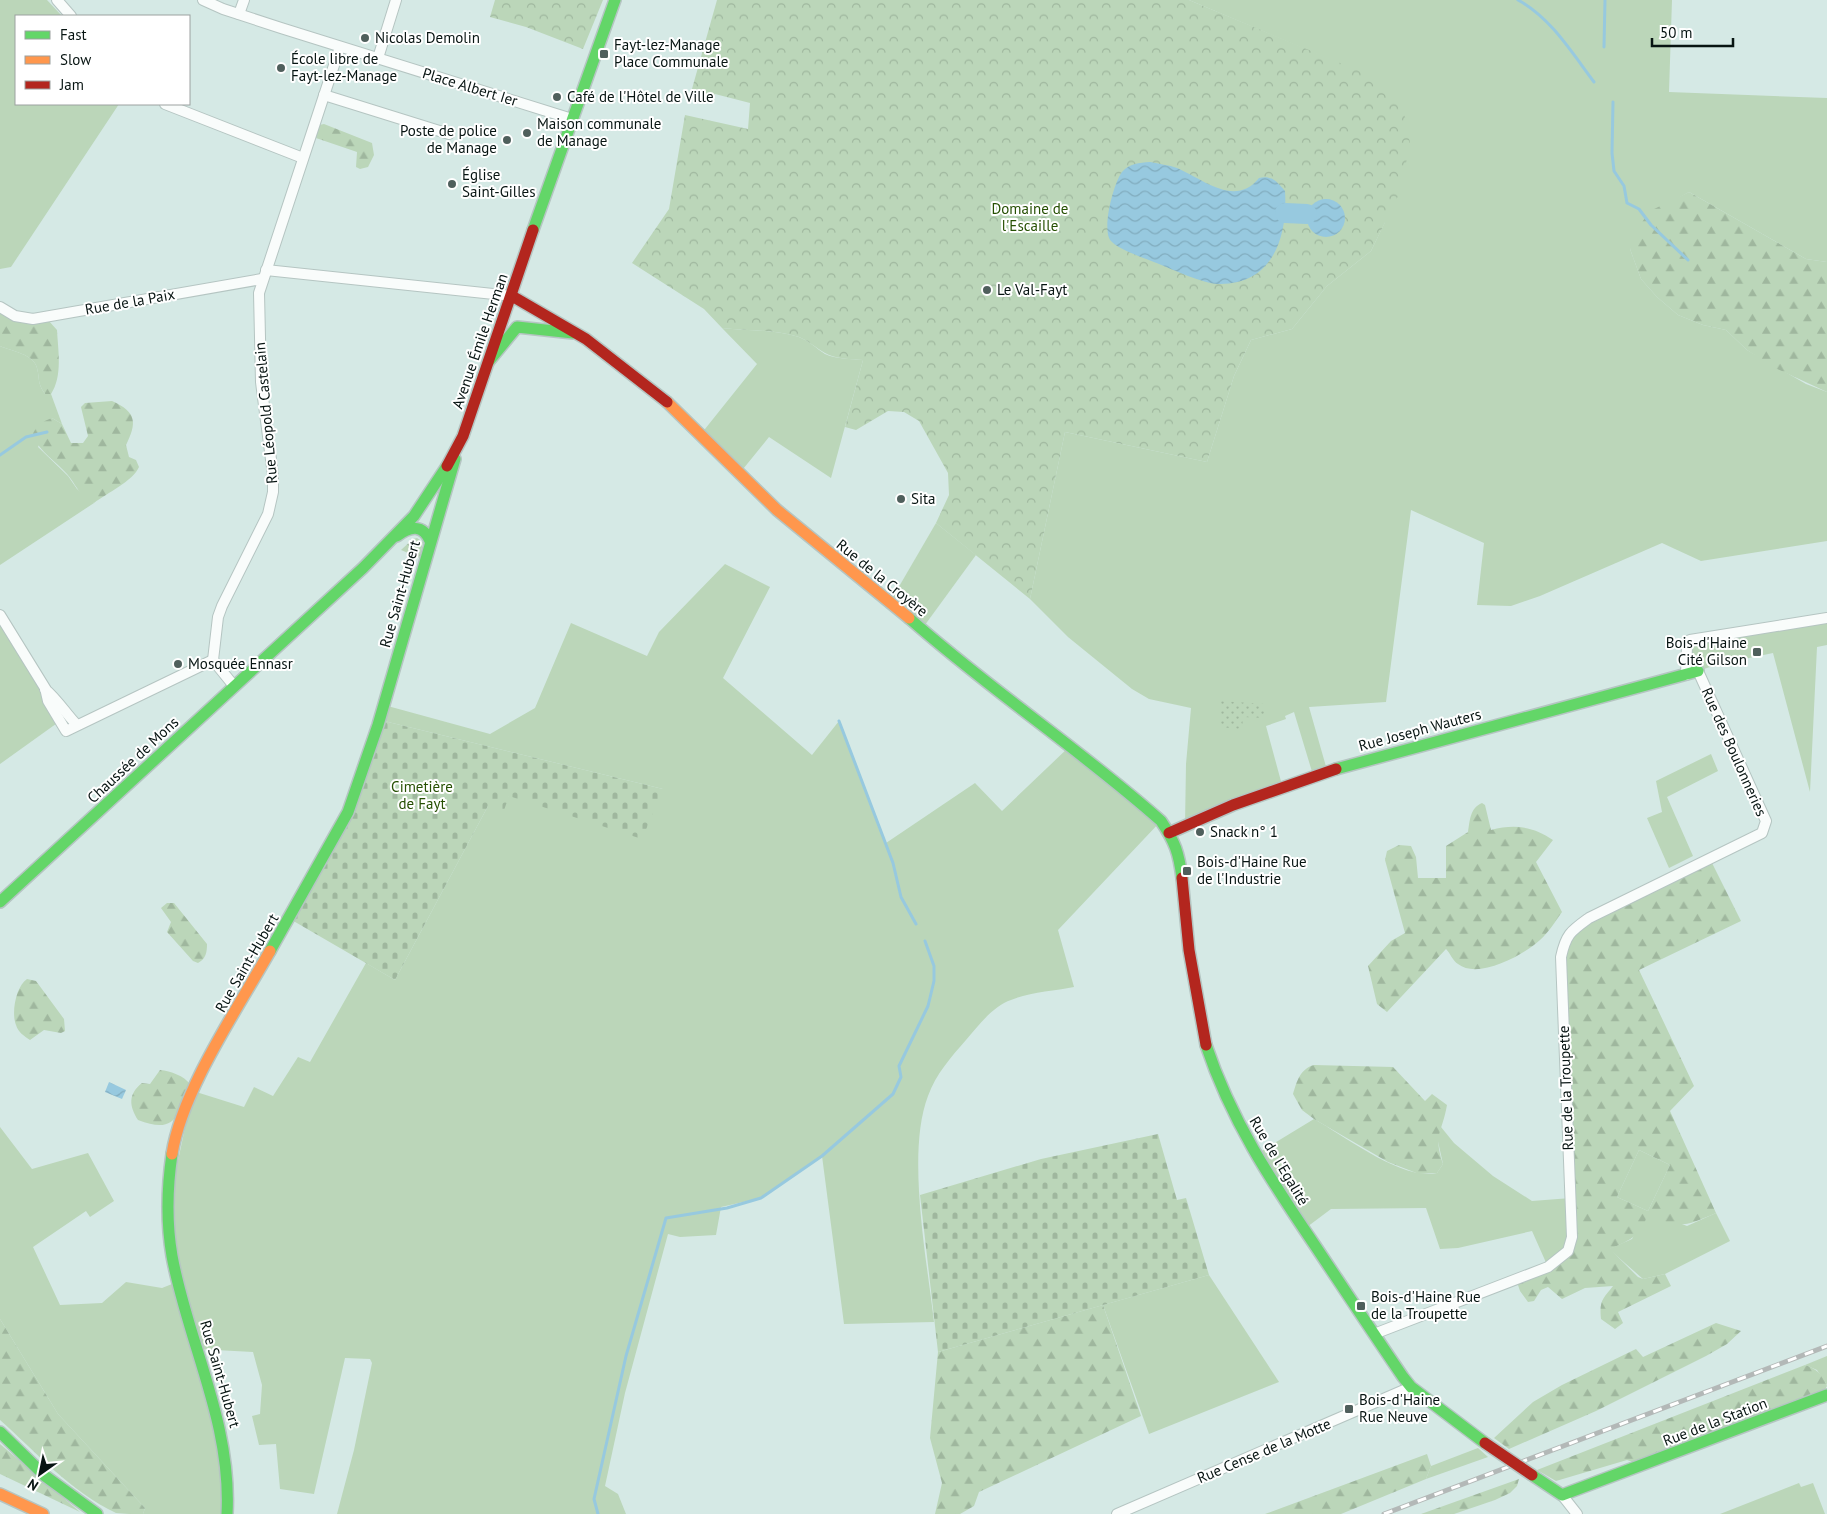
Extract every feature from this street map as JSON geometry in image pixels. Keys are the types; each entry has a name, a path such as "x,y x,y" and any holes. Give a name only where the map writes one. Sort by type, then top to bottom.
{"main road":[{"name":"Avenue Émile Herman","path":"286,640 389,543 425,501 462,436 615,0"},
{"name":"Rue de la Croyère","path":"512,296 544,311 585,337 688,421 792,524 890,602 942,648 1003,696 1024,709 1141,803 1161,821 1169,832"},
{"name":"Rue de la Croyère","path":"489,361 501,349 508,336 517,327 561,330 585,337"},
{"name":"Rue Saint-Hubert","path":"227,1514 228,1478 224,1445 173,1265 167,1228 167,1189 175,1142 189,1100 202,1072 348,812 366,767 428,536 440,506 462,436"},
{"path":"428,536 422,514 425,501 438,500 440,506"},
{"path":"389,543 405,529 412,526 422,527 428,536"},
{"name":"Chaussée de Mons","path":"0,902 286,640"},
{"name":"Rue Joseph Wauters","path":"1169,832 1233,804 1328,770 1698,672"},
{"name":"Rue de l'Egalité","path":"1169,832 1179,853 1189,950 1203,1034 1219,1082 1247,1141 1268,1176 1374,1334 1412,1387 1485,1443 1558,1492"},
{"name":"Rue de la Station","path":"1558,1492 1614,1477 1827,1395"},
{"path":"0,1432 46,1476 98,1514"},
{"path":"0,1494 43,1514"}],"street":[{"path":"57,0 70,15"},
{"name":"Place Albert Ier","path":"203,0 239,14 340,47 572,119"},
{"path":"239,14 244,0"},
{"path":"378,58 396,0"},
{"name":"Rue Léopold Castelain","path":"213,660 220,612 268,514 273,492 273,475 261,382 259,293 340,47"},
{"path":"324,95 449,134"},
{"path":"168,105 303,158"},
{"name":"Rue de la Paix","path":"0,307 15,316 33,319 264,275 512,296"},
{"path":"0,615 45,688 48,701 66,731 213,660 234,686"},
{"path":"1686,675 1690,640 1827,618"},
{"name":"Rue des Boulonneries","path":"1698,672 1766,821 1762,834"},
{"name":"Rue de la Troupette","path":"1374,1334 1548,1267 1568,1251 1572,1237 1561,957 1565,940 1571,931 1589,918 1762,834"},
{"name":"Rue Cense de la Motte","path":"1117,1514 1412,1387"},
{"path":"1558,1492 1577,1514"}],"green space":[{"path":"0,0 47,0 61,15 15,15 15,105 118,105 11,267 0,269"},
{"path":"495,0 603,0 583,49 526,27 490,17"},
{"name":"Domaine de l'Escaille","path":"717,0 1189,0 1381,80 1396,95 1407,122 1410,144 1400,192 1371,251 1327,286 1292,329 1251,340 1234,376 1207,462 1065,432 1030,599 936,523 949,495 948,473 919,421 904,412 888,411 856,430 845,427 863,360 829,355 803,339 789,334 722,328 704,309 632,263 669,209 685,115 748,129 750,103 715,94 712,101 690,96"},
{"path":"1189,0 1672,0 1669,92 1827,98 1827,262 1806,259 1689,192 1680,197 1630,249 1641,279 1657,297 1678,315 1703,325 1726,330 1747,350 1806,384 1827,392 1827,541 1701,561 1662,543 1540,596 1511,606 1477,605 1484,543 1411,510 1386,702 1309,707 1327,770 1313,775 1294,712 1285,716 1286,719 1266,726 1282,785 1185,825 1186,764 1191,708 1149,699 1132,689 1068,637 1030,599 1065,432 1207,462 1234,376 1251,340 1292,329 1327,286 1371,251 1385,222 1381,81"},
{"path":"324,124 372,143 374,155 368,167 360,169 356,167 357,152 316,138 319,125"},
{"path":"1689,192 1806,259 1827,262 1827,392 1773,367 1747,350 1726,330 1703,325 1678,315 1657,297 1641,279 1630,249 1635,232 1650,211"},
{"path":"0,307 48,320 57,330 58,371 55,387 51,394 45,394 42,390 37,368 32,359 0,346"},
{"path":"722,328 789,334 803,339 829,356 863,360 831,478 769,437 739,474 701,434 757,364"},
{"path":"0,346 27,356 35,363 41,387 45,394 51,394 62,424 52,418 38,447 68,476 77,489 94,503 0,565"},
{"path":"112,401 126,409 130,414 133,424 126,445 129,457 136,460 139,467 126,482 94,503 85,498 67,474 44,452 32,436 39,425 52,418 62,424 71,443 83,443 88,436 81,407 85,403"},
{"path":"936,523 976,555 922,629 890,602"},
{"path":"417,538 423,542 420,558 401,550 413,539"},
{"path":"725,564 770,587 723,678 812,755 839,721 886,843 975,783 1002,811 1070,746 1161,821 1058,930 1074,987 1026,995 998,1007 955,1053 931,1088 922,1120 918,1176 923,1238 934,1322 844,1324 822,1156 761,1198 721,1207 716,1235 680,1237 668,1234 625,1393 605,1486 618,1494 626,1514 337,1514 354,1450 372,1363 370,1359 345,1358 314,1494 280,1489 276,1444 259,1445 252,1416 260,1414 262,1385 253,1352 197,1349 211,1395 227,1514 143,1514 145,1508 58,1414 0,1319 0,1127 32,1169 88,1153 114,1201 90,1217 86,1211 33,1247 60,1305 102,1303 126,1282 162,1288 177,1282 166,1216 193,1091 244,1107 254,1087 273,1096 298,1057 310,1062 366,963 395,980 488,806 509,796 663,789 380,720 384,705 490,734 535,708 571,623 647,656 659,632"},
{"path":"0,609 67,716 0,764"},
{"path":"1827,618 1827,645 1817,647 1810,792 1773,653 1716,665 1686,675 1687,645"},
{"path":"1220,701 1265,704 1265,718 1243,717 1242,729 1219,727"},
{"name":"Cimetière de Fayt","path":"380,720 663,789 642,839 509,796 503,813 488,806 395,980 290,919 338,833"},
{"path":"1711,754 1718,771 1667,797 1693,856 1669,868 1647,818 1662,812 1656,781"},
{"path":"1482,803 1485,805 1491,830 1508,827 1531,829 1553,840 1536,862 1562,912 1549,931 1533,946 1500,964 1477,969 1467,968 1456,963 1446,949 1387,1012 1377,1004 1368,966 1391,941 1405,933 1385,860 1387,851 1399,845 1411,846 1416,857 1418,878 1446,878 1446,846 1468,832 1473,811"},
{"path":"1710,859 1741,921 1639,970 1694,1086 1670,1111 1716,1213 1682,1225 1666,1222 1648,1212 1643,1226 1635,1236 1610,1249 1638,1277 1643,1279 1665,1274 1671,1286 1618,1312 1623,1323 1615,1329 1601,1319 1602,1300 1613,1286 1585,1288 1562,1299 1548,1287 1541,1290 1534,1301 1528,1302 1520,1291 1516,1279 1568,1251 1561,957 1571,931","holes":["1639,1150 1670,1165 1648,1211 1617,1197"]},
{"path":"167,903 174,903 207,944 206,955 198,963 193,961 167,932 171,922 161,908"},
{"path":"27,979 36,981 64,1019 65,1031 61,1033 44,1030 30,1040 18,1030 14,1007 17,993 23,982"},
{"path":"1314,1065 1393,1067 1425,1101 1432,1094 1447,1105 1439,1134 1440,1154 1443,1164 1437,1173 1419,1174 1388,1162 1302,1110 1293,1094 1302,1073 1305,1069"},
{"path":"160,1070 177,1074 190,1084 179,1113 168,1123 161,1125 138,1120 131,1100 137,1087 142,1083 150,1084"},
{"path":"1314,1119 1357,1146 1391,1164 1423,1174 1437,1173 1443,1164 1437,1137 1441,1127 1454,1143 1493,1176 1532,1201 1571,1198 1568,1251 1548,1267 1532,1231 1458,1248 1440,1249 1426,1208 1331,1209 1303,1230 1255,1155"},
{"path":"1158,1134 1177,1200 1186,1198 1209,1275 938,1352 920,1195 1041,1159"},
{"path":"1639,1150 1670,1165 1648,1211 1617,1197"},
{"path":"1648,1211 1687,1226 1716,1213 1730,1241 1665,1274 1643,1279 1609,1249 1632,1239"},
{"path":"1209,1275 1279,1382 1149,1434 1103,1305"},
{"path":"1103,1305 1141,1416 979,1492 974,1506 960,1514 935,1514 942,1483 930,1438 938,1352"},
{"path":"0,1319 58,1414 145,1508 143,1514 116,1513 84,1494 55,1471 0,1420"},
{"path":"1716,1323 1741,1331 1727,1344 1706,1356 1596,1411 1509,1449 1494,1438 1533,1402 1562,1385 1636,1349 1643,1357"},
{"path":"1827,1356 1827,1385 1817,1370 1805,1365"},
{"path":"1805,1365 1819,1372 1827,1386 1821,1397 1644,1466 1627,1460 1556,1481 1537,1470"},
{"path":"0,1444 80,1512 0,1474"},
{"path":"1478,1448 1488,1457 1426,1479 1431,1466"},
{"path":"1427,1454 1431,1466 1426,1479 1341,1514 1265,1514"},
{"path":"1519,1479 1517,1486 1510,1493 1495,1500 1454,1514 1421,1514"},
{"path":"1799,1483 1801,1487 1813,1483 1825,1514 1720,1514"}],"water":[{"path":"1150,162 1177,168 1208,184 1229,191 1240,191 1250,187 1259,178 1264,177 1271,178 1277,182 1285,191 1283,226 1273,256 1263,268 1251,277 1236,283 1217,284 1205,282 1120,248 1111,241 1107,227 1108,217 1112,195 1119,177 1131,165"},
{"path":"1326,199 1339,205 1345,218 1339,231 1326,237 1313,231 1307,218 1313,205"},
{"path":"109,1082 126,1090 122,1099 105,1092"}],"waterway":[{"path":"1518,0 1541,16 1551,26 1594,82"},
{"path":"1604,47 1605,0"},
{"path":"1613,102 1612,153 1614,171 1624,186 1627,203 1639,209 1651,225 1688,260"},
{"path":"1285,213 1307,214"},
{"path":"0,455 26,437 47,432"},
{"path":"839,721 893,863 901,897 916,924"},
{"path":"598,1514 594,1499 626,1356 666,1218 727,1208 761,1198 822,1156 893,1094 901,1077 899,1066 928,1006 934,981 934,966 925,941"}],"railway":[{"path":"1384,1514 1827,1346"}],"traffic: fast":[{"path":"533,230 615,0"},
{"path":"489,361 517,327 573,333"},
{"path":"270,951 348,812 378,725 455,459"},
{"path":"0,902 363,568 414,516 447,466"},
{"path":"397,536 407,530 416,528 424,532 430,541"},
{"path":"909,618 971,670 1099,769 1161,821 1176,848 1182,878"},
{"path":"1336,769 1698,671"},
{"path":"1206,1045 1227,1099 1267,1172 1403,1377 1411,1387 1485,1443"},
{"path":"172,1154 168,1205 172,1256 179,1288 216,1415 227,1480 227,1514"},
{"path":"1532,1475 1562,1495 1827,1395"},
{"path":"0,1432 45,1476 97,1514"}],"traffic: slow":[{"path":"667,402 777,510 909,618"},
{"path":"172,1154 187,1103 199,1077 270,951"},
{"path":"0,1494 43,1514"}],"traffic: jam":[{"path":"447,466 463,436 533,230"},
{"path":"512,296 586,339 667,402"},
{"path":"1169,833 1233,805 1336,769"},
{"path":"1182,878 1189,950 1206,1045"},
{"path":"1485,1443 1532,1475"}],"place":[{"name":"Nicolas Demolin","path":"365,38"},
{"name":"Fayt-lez-Manage Place Communale","path":"604,54"},
{"name":"École libre de Fayt-lez-Manage","path":"281,68"},
{"name":"Café de l'Hôtel de Ville","path":"557,97"},
{"name":"Maison communale de Manage","path":"527,133"},
{"name":"Poste de police de Manage","path":"507,140"},
{"name":"Église Saint-Gilles","path":"452,184"},
{"name":"Le Val-Fayt","path":"987,290"},
{"name":"Sita","path":"901,499"},
{"name":"Bois-d'Haine Cité Gilson","path":"1757,652"},
{"name":"Mosquée Ennasr","path":"178,664"},
{"name":"Snack n° 1","path":"1200,832"},
{"name":"Bois-d'Haine Rue de l'Industrie","path":"1187,871"},
{"name":"Bois-d'Haine Rue de la Troupette","path":"1361,1306"},
{"name":"Bois-d'Haine Rue Neuve","path":"1349,1409"}]}
